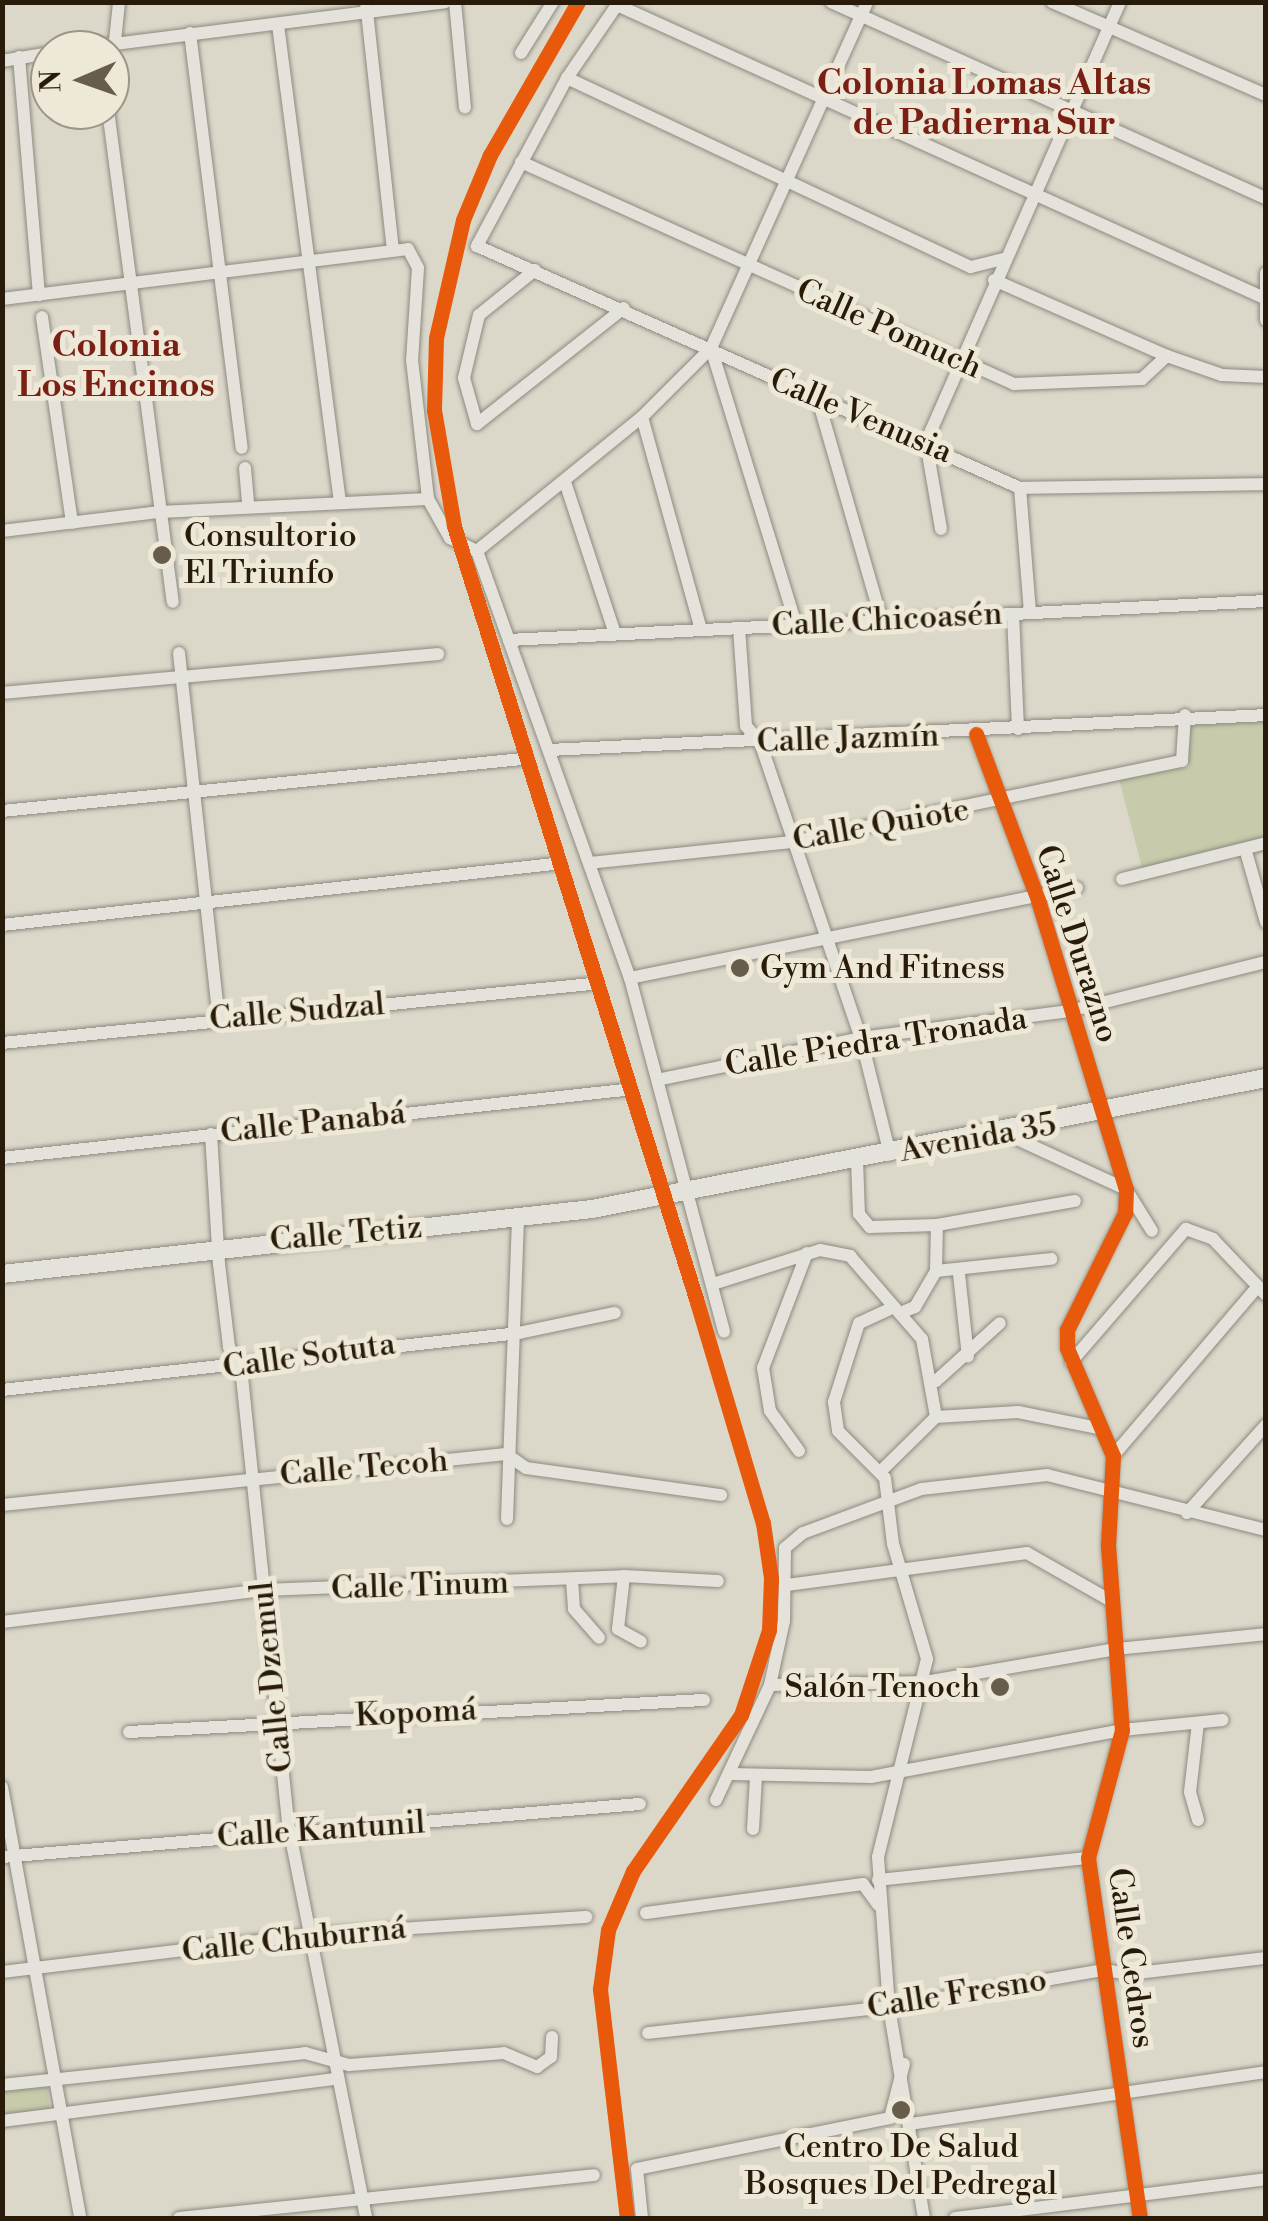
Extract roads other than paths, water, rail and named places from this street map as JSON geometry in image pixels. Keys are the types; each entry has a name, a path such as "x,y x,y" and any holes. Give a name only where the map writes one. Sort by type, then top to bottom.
{"street":[{"path":"116,30 119,2"},
{"path":"130,39 278,24 365,8 445,2"},
{"path":"455,2 465,108"},
{"path":"521,53 553,2"},
{"path":"831,2 1266,198"},
{"path":"477,551 642,417 711,348 788,184 866,2"},
{"path":"1052,2 1266,94"},
{"path":"941,529 926,442 994,280 1037,193 1120,2"},
{"path":"522,162 567,78 618,4 1262,297"},
{"path":"365,8 400,249 418,268 412,360 428,499 450,538 477,551 510,640 630,978 662,1080 724,1332"},
{"path":"278,24 340,502"},
{"path":"190,33 242,448"},
{"path":"2,60 30,56"},
{"path":"19,58 39,295"},
{"path":"567,78 971,267 1005,258"},
{"path":"111,130 173,602"},
{"name":"Calle Venusia","path":"522,162 477,246 624,308 820,403 926,442 1020,488 1266,484"},
{"name":"Calle Pomuch","path":"522,162 959,363 1036,386 1142,380 1167,356"},
{"path":"2,299 400,249"},
{"path":"535,270 479,316 464,378 477,424 624,308"},
{"path":"1266,274 1262,297 1266,320"},
{"path":"994,280 1167,356 1222,375 1266,378"},
{"path":"42,317 72,523"},
{"path":"711,348 796,625"},
{"path":"820,403 882,621"},
{"path":"642,417 702,630"},
{"path":"244,468 248,505"},
{"path":"565,482 615,634"},
{"path":"1020,488 1030,612"},
{"path":"2,531 248,505 428,499"},
{"name":"Calle Chicoasén","path":"510,640 1266,601"},
{"path":"1014,614 1018,729"},
{"path":"739,628 744,718 760,742 862,1038 890,1154"},
{"path":"179,653 197,786 219,1018"},
{"path":"2,693 438,654"},
{"name":"Calle Jazmín","path":"549,750 976,734 1185,714 1266,715"},
{"name":"Calle Quiote","path":"589,863 793,842 999,804 1182,761 1185,714"},
{"name":"Calle Durazno","path":"976,734 1038,900 1126,1189 1152,1232"},
{"path":"2,811 197,786 522,759"},
{"path":"1122,879 1246,852 1266,843"},
{"path":"1246,852 1266,922"},
{"path":"2,925 554,864"},
{"path":"630,978 1038,900 1078,888"},
{"name":"Calle Piedra Tronada","path":"662,1080 862,1038 1070,1011 1266,962"},
{"name":"Calle Sudzal","path":"2,1043 219,1018 591,984"},
{"name":"Avenida 35","path":"689,1190 1104,1115 1266,1078"},
{"name":"Calle Panabá","path":"2,1158 624,1090"},
{"path":"1004,1133 1126,1189 1125,1212 1068,1330 1071,1362 1113,1456 1263,1293 1195,1230 1170,1243 1071,1362"},
{"name":"Calle Dzemul","path":"211,1134 230,1347 241,1367 288,1828 329,2055 366,2218"},
{"path":"856,1160 863,1223 936,1225 1075,1200"},
{"name":"Calle Tetiz","path":"2,1274 222,1246 518,1218 689,1190"},
{"path":"506,1519 506,1454 520,1333 518,1218"},
{"path":"924,2218 904,2064 889,2007 878,1880 899,1772 926,1682 919,1612 881,1471 838,1431 834,1402 859,1323 915,1307 936,1271 936,1225"},
{"path":"713,1284 808,1253 850,1256 900,1309 936,1381 936,1417"},
{"path":"798,1450 770,1410 763,1368 808,1253"},
{"path":"936,1271 958,1274 1051,1259"},
{"path":"958,1274 968,1356"},
{"name":"Calle Sotuta","path":"2,1390 241,1367 520,1333 614,1313"},
{"path":"936,1381 1000,1323"},
{"path":"881,1471 936,1417 1018,1412 1098,1428"},
{"path":"1187,1513 1266,1425"},
{"name":"Calle Tecoh","path":"2,1506 506,1454 526,1468 721,1495"},
{"name":"Calle Cedros","path":"1113,1456 1107,1487 1111,1601 1122,1730 1088,1858 1140,2218"},
{"path":"716,1800 770,1685 787,1586 785,1548 803,1533 888,1498 1020,1476 1107,1487 1187,1513 1266,1530"},
{"path":"787,1586 903,1564 1027,1553 1111,1601"},
{"path":"624,1576 618,1628 641,1642"},
{"name":"Calle Tinum","path":"2,1622 263,1590 624,1576 718,1581"},
{"path":"572,1580 574,1609 598,1638"},
{"path":"770,1685 926,1682 1116,1648 1266,1634"},
{"name":"Kopomá","path":"129,1732 274,1720 704,1700"},
{"path":"730,1774 756,1777 899,1772 1122,1730 1224,1720"},
{"path":"1198,1722 1190,1792 1198,1820"},
{"path":"753,1829 756,1777"},
{"path":"2,1788 8,1857 80,2218"},
{"name":"Calle Kantunil","path":"8,1857 288,1828 321,1834 640,1804"},
{"path":"878,1880 1088,1858"},
{"path":"646,1913 863,1884 880,1906"},
{"name":"Calle Chuburná","path":"2,1972 306,1935 586,1917"},
{"name":"Calle Fresno","path":"648,2033 889,2007 1104,1970 1129,1974 1266,1958"},
{"path":"2,2085 329,2055 349,2065 491,2053 536,2067 551,2057 552,2037"},
{"path":"642,2218 637,2169 890,2118 904,2064"},
{"path":"2,2121 334,2079 349,2065"},
{"path":"910,2124 1266,2072"},
{"path":"179,2218 594,2176"},
{"path":"956,2218 1137,2198 1266,2178"},
{"path":"912,2218 919,2187"}],"place":[{"name":"Consultorio El Triunfo","path":"162,555"},
{"name":"Gym And Fitness","path":"740,968"},
{"name":"Salón Tenoch","path":"1000,1687"},
{"name":"Centro De Salud Bosques Del Pedregal","path":"901,2110"}],"district":[{"name":"Colonia Lomas Altas de Padierna Sur","path":"984,104"},
{"name":"Colonia Los Encinos","path":"116,366"}]}
